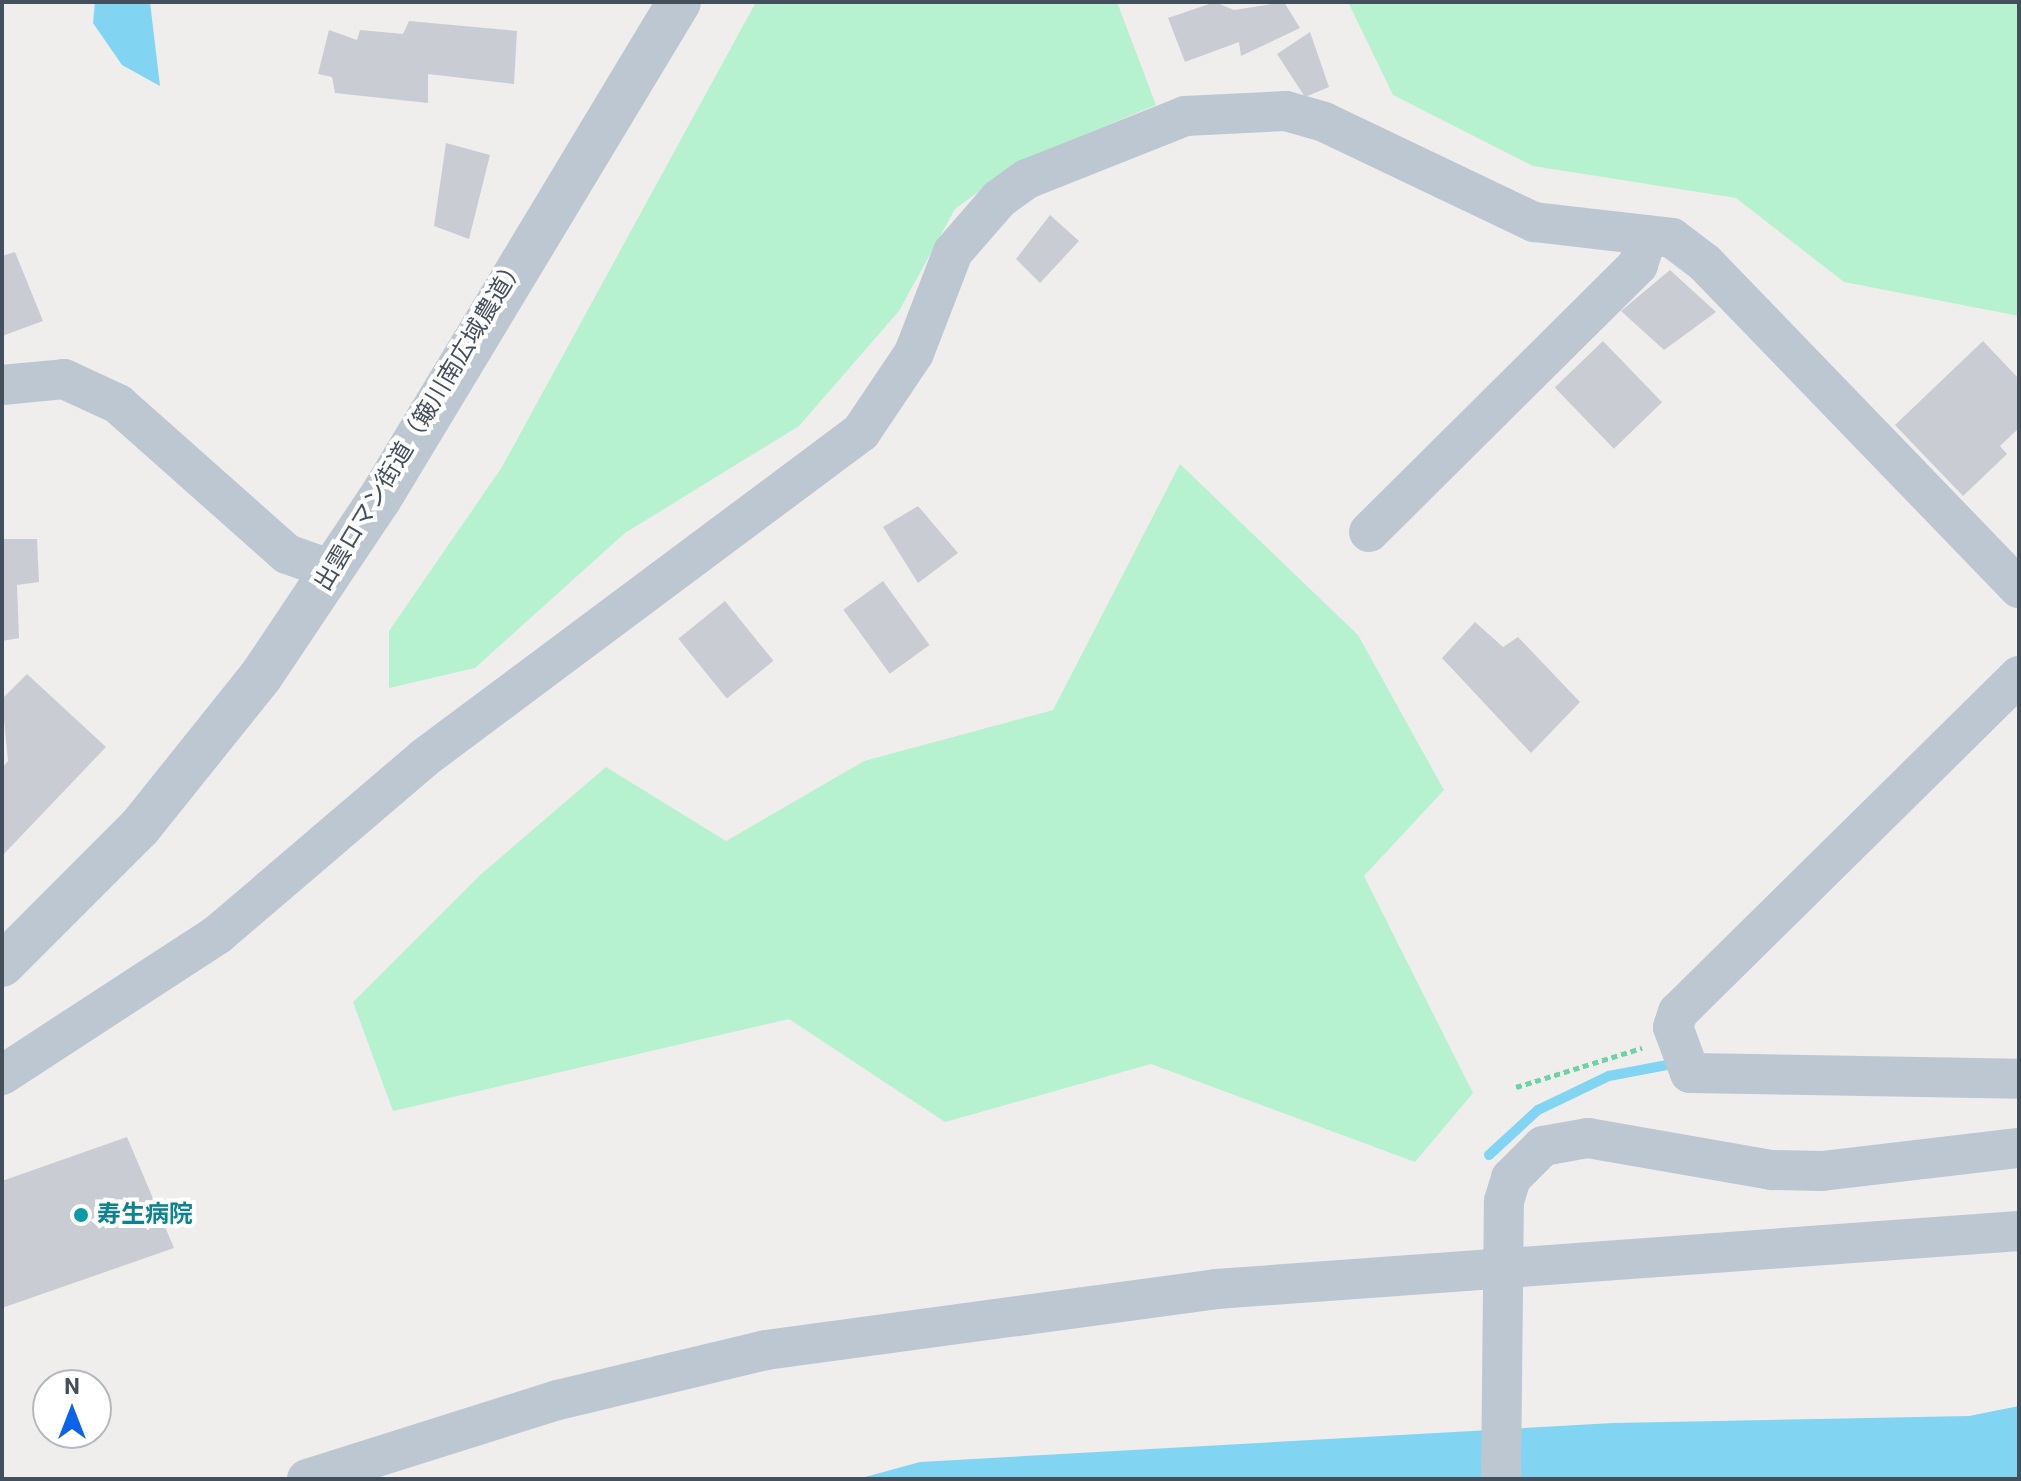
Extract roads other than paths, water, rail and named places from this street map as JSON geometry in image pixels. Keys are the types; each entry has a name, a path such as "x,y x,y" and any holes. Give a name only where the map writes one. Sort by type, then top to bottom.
{"street":[{"name":"出雲ロマン街道（簸川南広域農道）","path":"2,965 140,827 261,676 332,570 679,2"},
{"path":"2,1075 217,935 424,758 861,432 914,353 953,252 977,220 1027,179 1185,116 1263,109 1324,122 1534,222 1672,238 1705,263 2019,588"},
{"path":"1369,532 1638,265 1647,235"},
{"path":"2,385 64,379 118,404 287,554 332,570"},
{"path":"2019,676 1678,1012 1678,1053 2019,1079"},
{"path":"1501,1479 1504,1201 1511,1178 1524,1159 1565,1138 1810,1171 2019,1148"},
{"path":"307,1479 558,1400 766,1350 1216,1289 1504,1262 2019,1231"}],"water":[{"path":"95,2 150,2 160,86 122,65 93,23"},
{"path":"2019,1406 2019,1479 858,1479 920,1462 1613,1423 1969,1416"}],"waterway":[{"path":"1489,1155 1538,1110 1609,1076 1677,1063"}],"place":[{"name":"寿生病院","path":"81,1215"}]}
